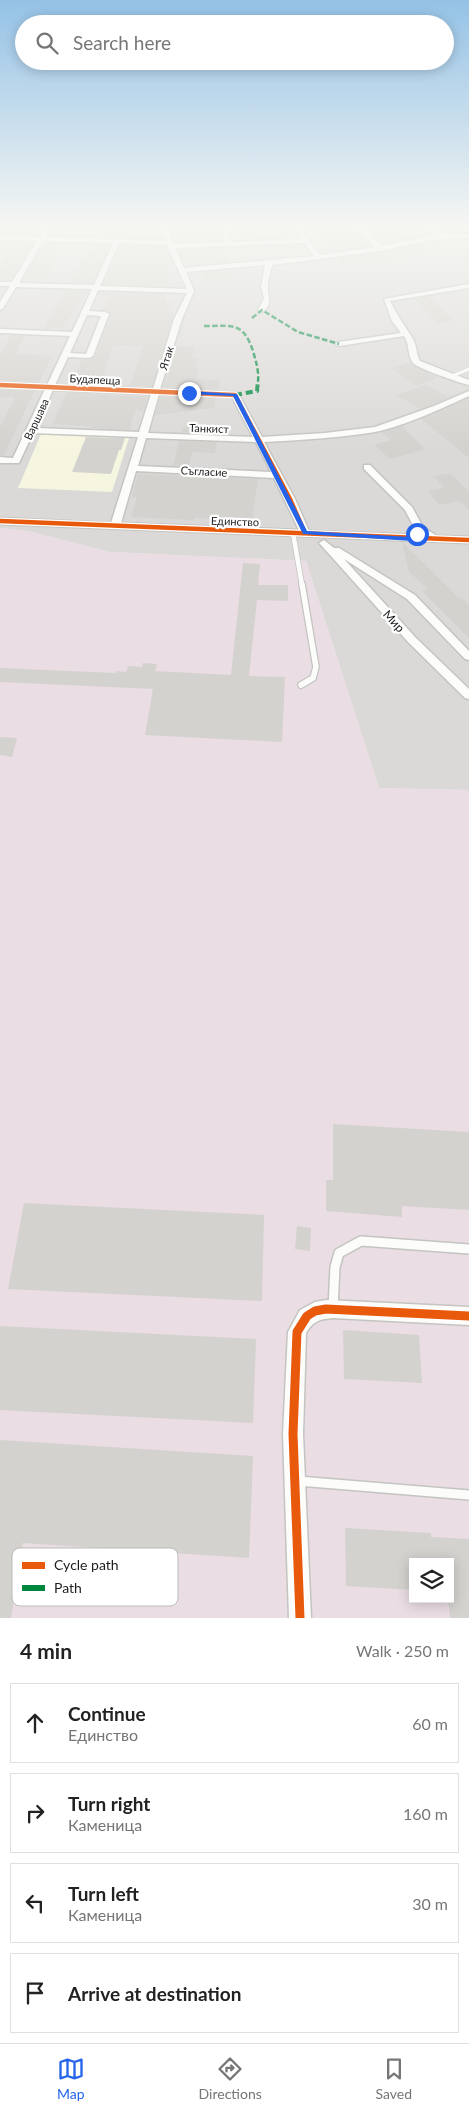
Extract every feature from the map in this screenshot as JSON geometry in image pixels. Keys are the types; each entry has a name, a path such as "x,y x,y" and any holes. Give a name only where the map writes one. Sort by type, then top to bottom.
{"street":[{"name":"Варшава","path":"0,460 16,461 65,355 86,331 85,313 91,299"},
{"name":"Ятак","path":"115,526 178,319 188,299"},
{"path":"262,310 266,299"},
{"path":"395,299 386,300 396,321 411,341 413,356 417,363 469,383"},
{"path":"0,331 86,331 105,314 85,313"},
{"path":"65,355 89,356 86,331"},
{"path":"339,344 406,334"},
{"name":"Будапеща","path":"0,385 235,395 258,440"},
{"name":"Танкист","path":"31,430 258,440 352,433 376,429 437,408 469,393"},
{"path":"258,440 305,533"},
{"path":"367,467 409,509 419,529 438,540"},
{"name":"Съгласие","path":"132,468 276,475"},
{"name":"Единство","path":"0,521 468,541"},
{"path":"412,539 419,529"},
{"name":"Мир","path":"305,533 411,597 469,657"},
{"name":"Мир","path":"324,543 412,640 469,695"},
{"path":"300,1618 293,1434 297,1332 300,1322 315,1310 333,1309 469,1316"}],"lane":[{"path":"450,376 469,369"},
{"path":"293,533 316,668 313,678 301,685"},
{"path":"333,1309 335,1267 339,1253 361,1241 469,1249"},
{"path":"295,1480 469,1495"}],"shaded area":[{"path":"0,299 469,299 469,790 379,788 306,561 110,552 28,531 0,528"},
{"path":"41,434 129,438 112,492 18,488"},
{"path":"0,528 28,531 110,552 306,561 379,788 469,790 469,1618 0,1618"}],"building":[{"path":"61,299 80,299 64,328 44,327"},
{"path":"107,299 166,299 166,303 172,303 169,311 174,311 152,387 130,386 143,346 113,345 103,377 106,377 104,385 70,384 82,360 90,360 95,357 111,315 110,312 102,310"},
{"path":"414,299 432,299 454,321 437,323"},
{"path":"11,335 24,336 16,354 52,356 39,383 0,381 0,356"},
{"path":"176,346 194,347 191,358 198,358 195,367 199,367 196,379 220,380 218,390 163,387"},
{"path":"408,363 438,378 416,386 392,368"},
{"path":"426,385 449,398 420,409 396,395"},
{"path":"0,389 35,390 4,455 0,455 0,427 15,397 0,397"},
{"path":"66,392 148,396 143,412 136,409 129,430 53,424"},
{"path":"160,396 216,398 214,408 155,415"},
{"path":"469,398 469,458 421,419"},
{"path":"402,426 425,449 390,459 374,445 391,440 381,432"},
{"path":"183,427 220,428 219,434 181,432"},
{"path":"86,437 125,438 111,474 72,472"},
{"path":"179,441 217,442 215,453 192,452 189,466 173,466"},
{"path":"450,473 469,492 469,510 459,501 439,505 428,491 444,488 434,476"},
{"path":"138,474 258,479 252,520 131,517 137,497 132,497"},
{"path":"402,542 460,599 462,598 469,605 469,638 422,591 428,589 409,572"},
{"path":"243,563 260,564 258,585 288,585 288,601 257,600 249,676 285,677 282,742 145,735 153,689 0,682 0,668 116,673 117,671 126,672 128,666 142,667 143,663 157,664 155,671 231,675"},
{"path":"0,737 17,738 12,757 0,755"},
{"path":"333,1124 469,1132 469,1210 402,1206 402,1217 326,1211 326,1180 333,1180"},
{"path":"24,1203 264,1215 262,1301 8,1289"},
{"path":"297,1226 311,1228 310,1251 295,1249"},
{"path":"0,1326 256,1339 253,1423 0,1410"},
{"path":"343,1330 419,1335 422,1383 344,1379"},
{"path":"0,1440 253,1456 249,1558 178,1553 178,1548 98,1548 23,1543 22,1548 12,1548 13,1606 11,1618 0,1618"},
{"path":"345,1528 431,1533 431,1537 469,1539 469,1618 450,1618 448,1603 454,1603 454,1558 409,1558 409,1590 346,1586"}],"marked path":[{"path":"252,318 262,310 298,332 339,344"},
{"path":"204,326 228,326 241,329 248,337 259,371 257,391 235,395"}],"cycle path":[{"path":"0,385 235,395 290,499 305,533"},
{"path":"0,521 469,540"},
{"path":"300,1618 293,1434 297,1332 300,1325 307,1316 315,1311 333,1309 469,1316"}],"route":[{"path":"189,393 235,395 290,499 305,533 412,539 417,534"}]}
